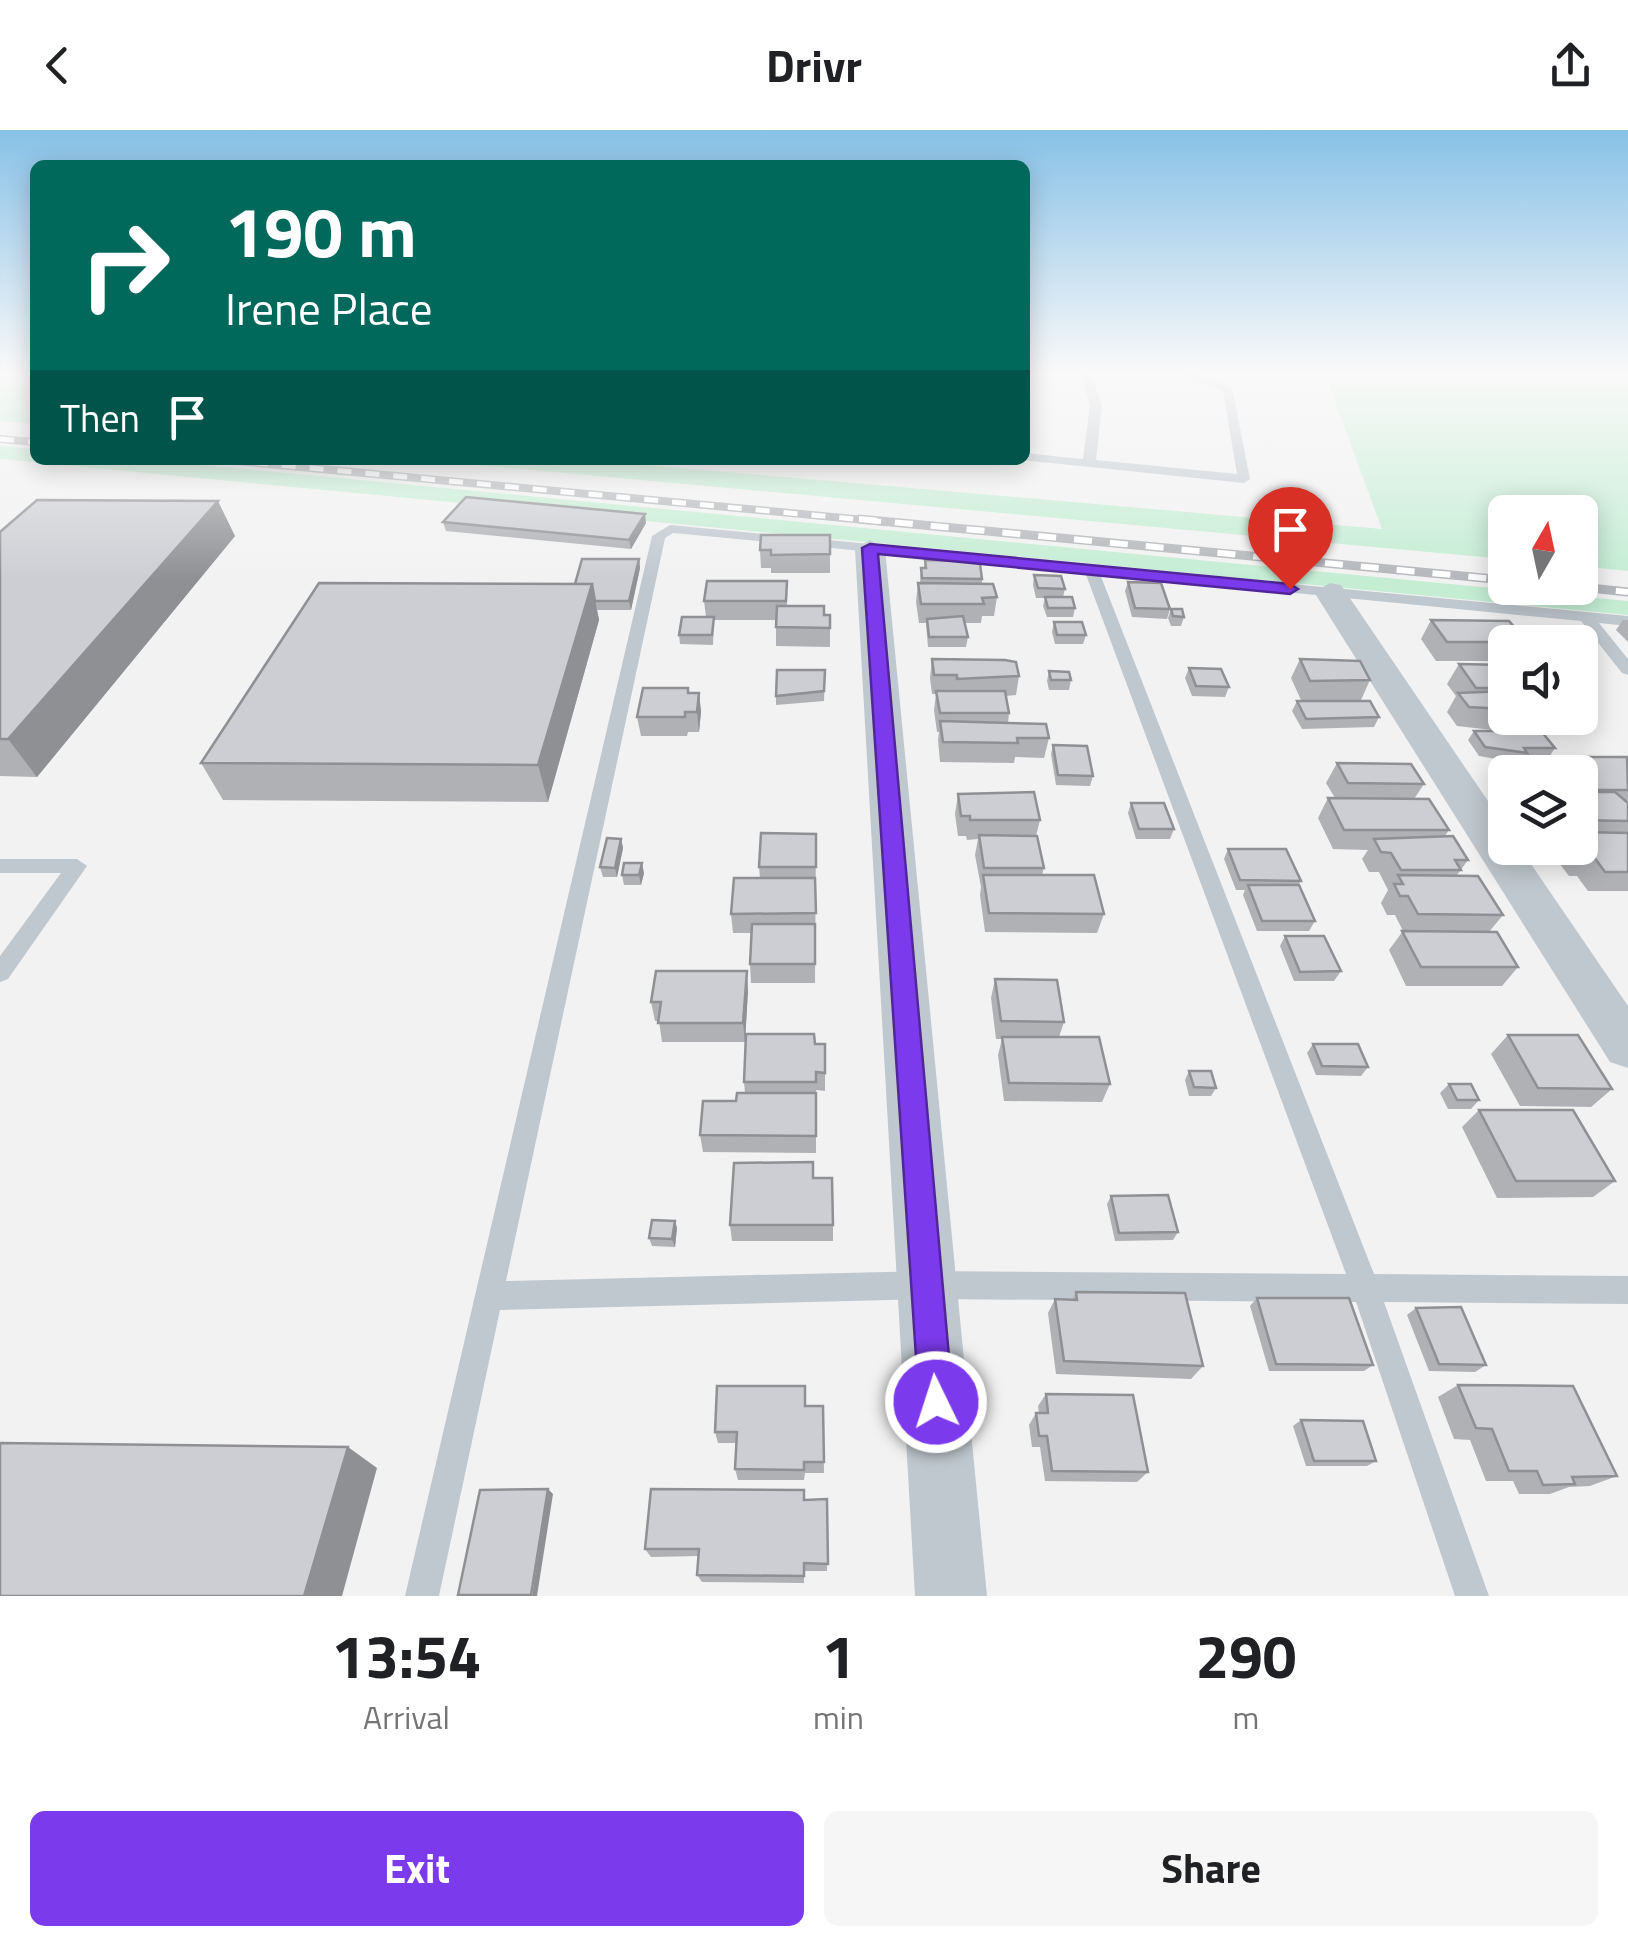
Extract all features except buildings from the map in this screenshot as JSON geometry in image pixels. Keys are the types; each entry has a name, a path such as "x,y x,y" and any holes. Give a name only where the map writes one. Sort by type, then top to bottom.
{"street":[{"path":"870,548 951,1596"},
{"path":"1330,592 1628,1047"}],"lane":[{"path":"1089,464 1091,443"},
{"path":"1030,458 1244,479 1238,443"},
{"path":"422,1596 658,536 670,529 690,529 1628,621"},
{"path":"1092,571 1365,1288 1472,1596"},
{"path":"1586,617 1628,670"},
{"path":"0,866 77,866 0,973"},
{"path":"488,1296 927,1285 1628,1290"}],"green space":[{"path":"1350,443 1628,443 1628,571 1598,568 1598,495 1488,495 1488,557 477,465 647,465 1382,529"},
{"path":"0,446 30,449 30,462 0,459"},
{"path":"63,465 203,465 1488,588 1488,602"},
{"path":"1598,598 1628,601 1628,615 1524,605 1598,605"}],"railway":[{"path":"279,465 886,522"},
{"path":"859,519 1488,578"},
{"path":"1598,589 1628,592"}],"route":[{"path":"936,1402 893,806 870,548 1290,589"}]}
